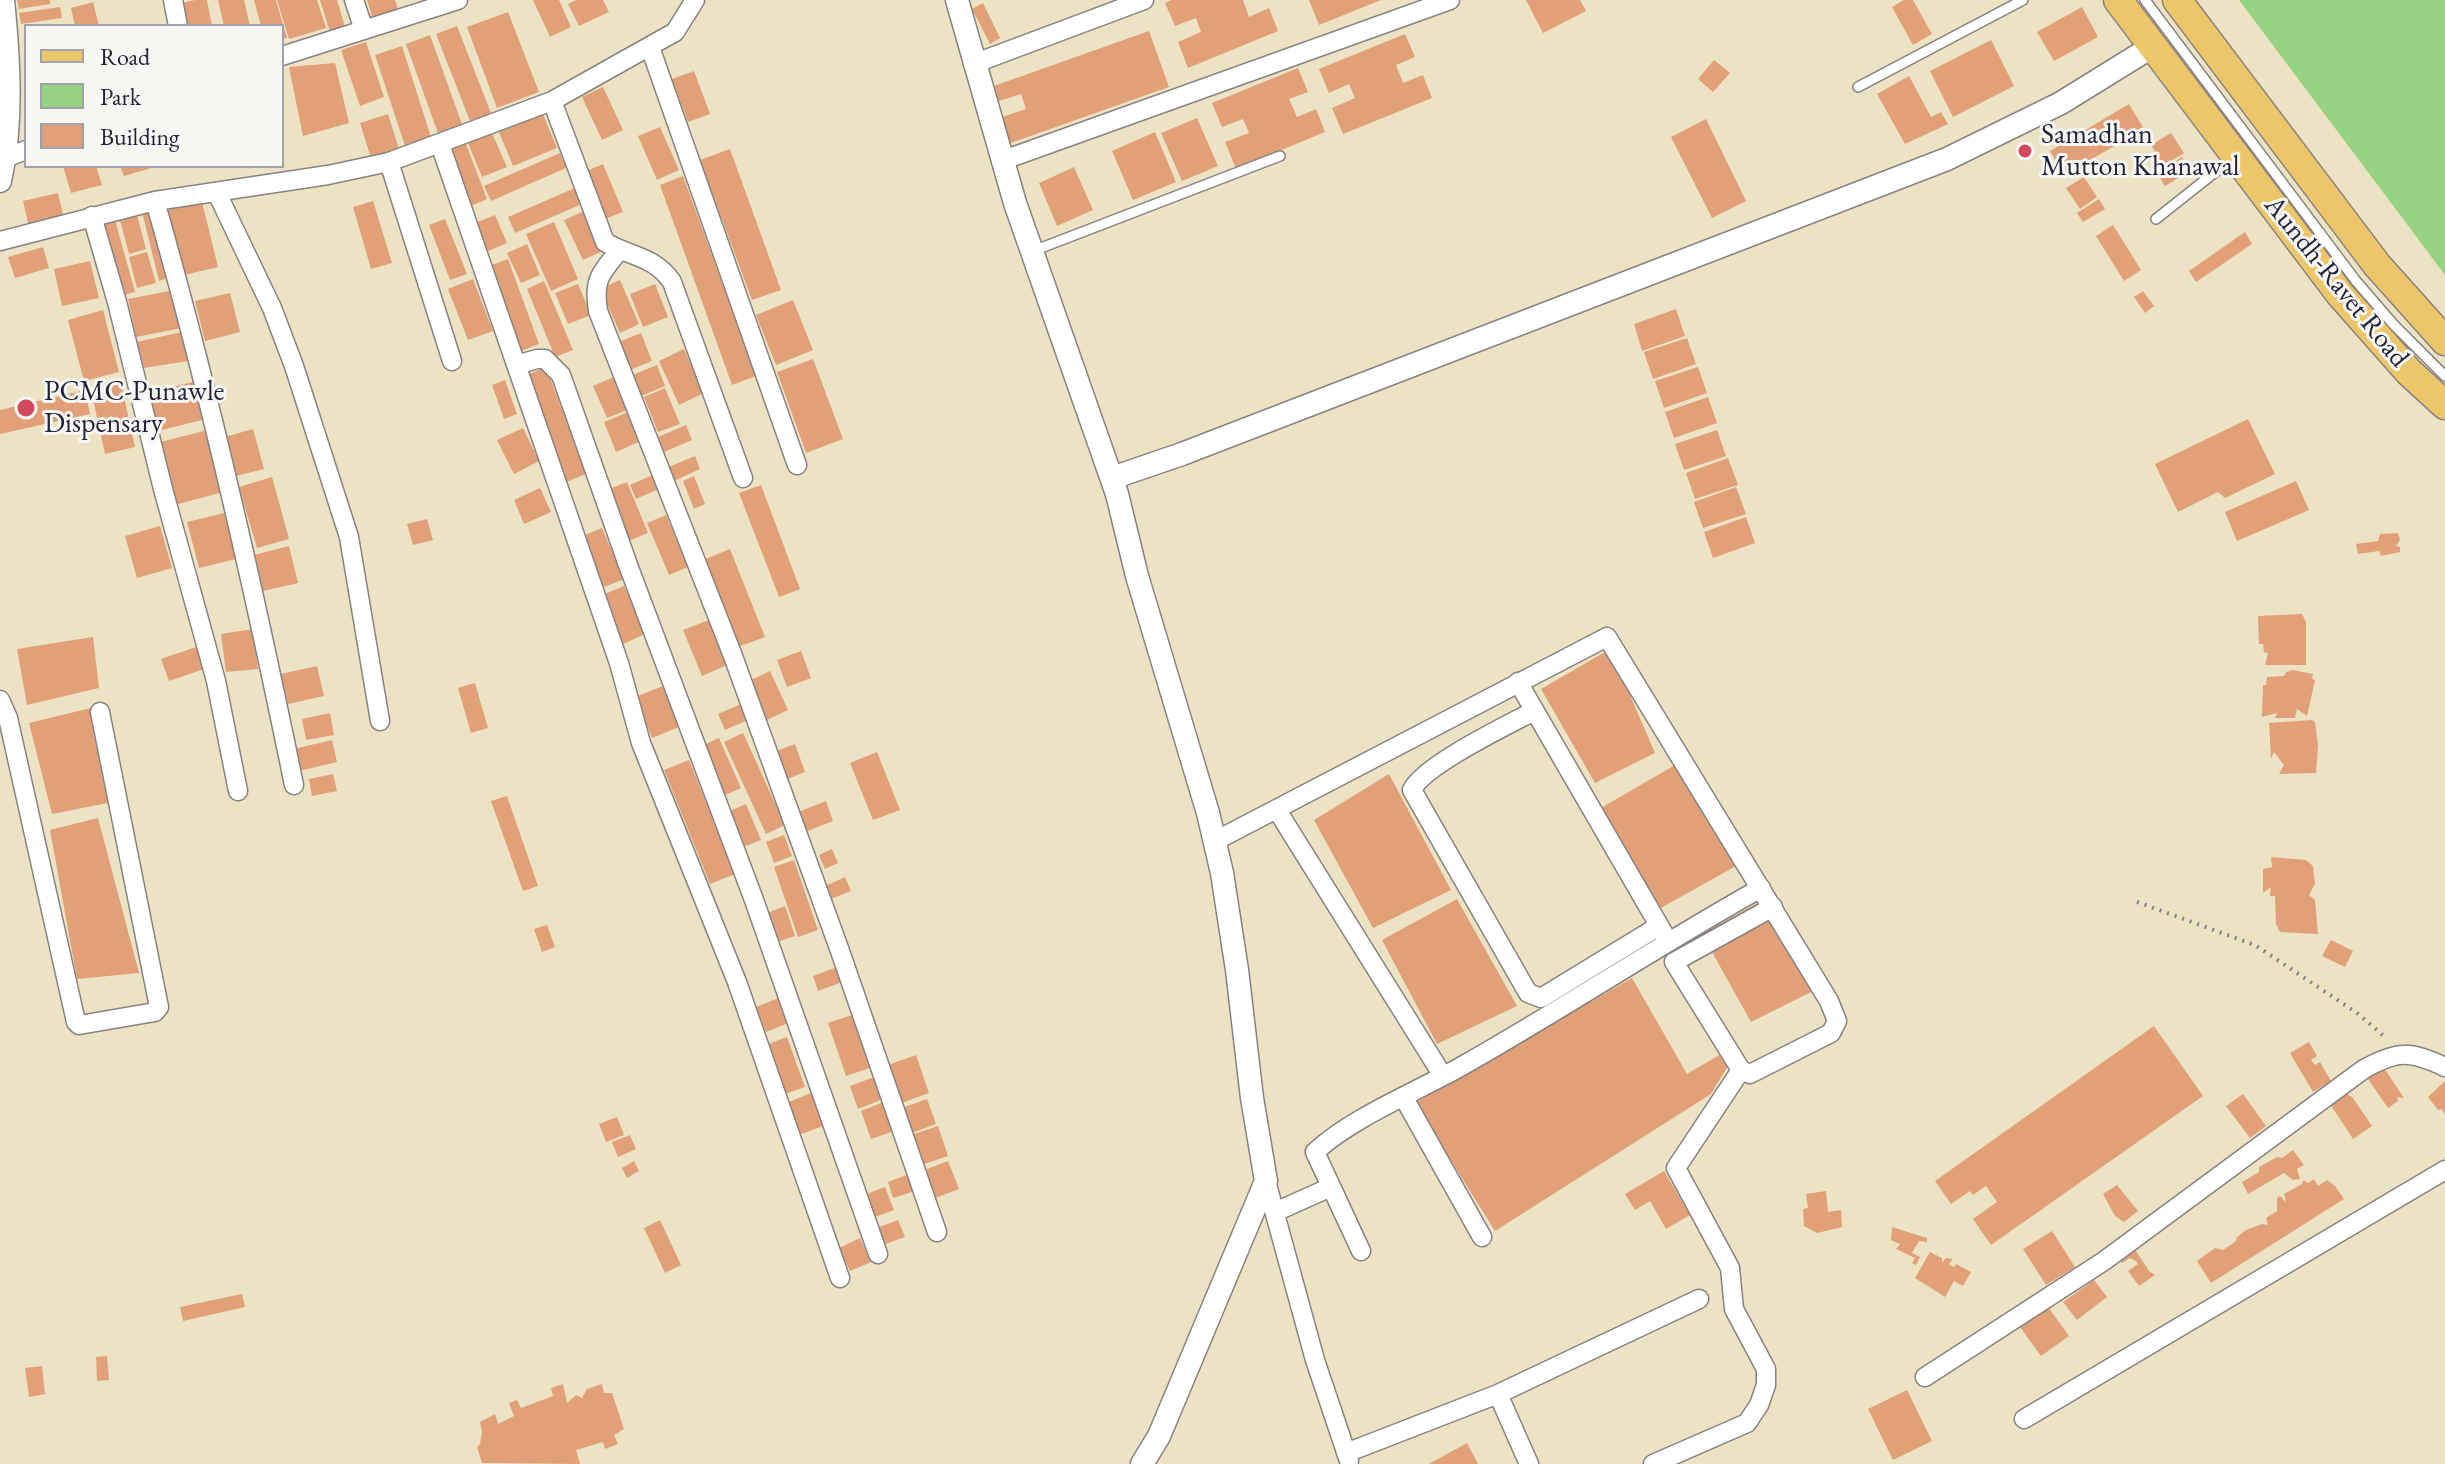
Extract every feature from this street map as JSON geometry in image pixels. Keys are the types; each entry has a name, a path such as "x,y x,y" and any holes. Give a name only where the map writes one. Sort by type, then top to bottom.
{"main road":[{"name":"Aundh-Ravet Road","path":"2118,0 2349,306 2409,372 2445,405"},
{"name":"Aundh-Ravet Road","path":"2177,0 2377,265 2445,341"}],"street":[{"path":"0,181 16,154 3,0"},
{"path":"173,0 178,24"},
{"path":"354,0 364,30"},
{"path":"284,55 458,0"},
{"path":"0,241 155,201 328,175 389,162 552,101 675,32 695,0"},
{"path":"957,0 1001,161 1112,478 1137,576 1215,841 1229,911 1252,1098 1266,1181 1315,1360 1348,1458 1498,1394 1699,1299"},
{"path":"973,64 1144,0"},
{"path":"1001,161 1450,0"},
{"path":"1112,478 1182,454 1947,159 2061,103 2153,46"},
{"path":"650,47 797,465"},
{"path":"552,101 605,242 619,251 654,262 663,268 672,282 743,478"},
{"path":"440,144 619,663 641,743 737,982 840,1278"},
{"path":"389,162 452,361"},
{"path":"217,193 289,351 349,537 380,721"},
{"path":"155,201 187,311 199,373 254,590 294,785"},
{"path":"92,216 216,681 238,791"},
{"path":"619,251 598,278 594,289 598,311 738,671 840,951 937,1232"},
{"path":"516,365 545,359 561,375 628,565 754,900 878,1254"},
{"path":"1215,841 1607,637 1773,907 1829,1001 1837,1021 1831,1033 1750,1074 1741,1070 1674,962 1773,907"},
{"path":"1518,682 1663,933"},
{"path":"0,700 8,718 79,1025 155,1012 159,1007 100,712"},
{"path":"1534,711 1436,766 1416,781 1412,790 1528,993 1541,998 1663,933 1761,888"},
{"path":"1277,810 1443,1076"},
{"path":"1361,1251 1315,1152 1334,1137 1443,1076 1663,933"},
{"path":"1925,1377 2104,1261 2364,1069 2382,1059 2404,1053 2445,1067"},
{"path":"1653,1464 1747,1423 1759,1405 1766,1385 1766,1369 1734,1309 1730,1268 1676,1168 1741,1070"},
{"path":"1404,1098 1482,1237"},
{"path":"2024,1419 2445,1170"},
{"path":"1142,1464 1159,1436 1266,1181"},
{"path":"1275,1212 1331,1187"},
{"path":"1498,1394 1529,1464"}],"lane":[{"path":"1858,87 2023,0"},
{"path":"2145,0 2356,281 2404,336 2445,376"},
{"path":"2156,219 2235,155"},
{"path":"1033,251 1280,156"}],"path":[{"path":"2137,902 2255,945 2357,1013 2404,1053"}],"green space":[{"path":"2239,0 2445,0 2445,275"}],"building":[{"path":"17,0 50,0 50,4 19,9"},
{"path":"207,0 212,24 186,24 182,3"},
{"path":"218,0 244,0 250,24 224,24"},
{"path":"254,0 276,0 283,24 260,24"},
{"path":"277,0 317,0 326,28 289,39"},
{"path":"320,0 337,0 345,27 330,32"},
{"path":"367,0 395,0 399,12 373,20"},
{"path":"533,0 559,0 571,27 550,37"},
{"path":"576,0 603,0 609,12 579,26 568,4"},
{"path":"1171,0 1243,0 1249,17 1269,8 1278,31 1188,68 1178,42 1201,32 1196,18 1175,26 1165,3"},
{"path":"1309,0 1381,0 1319,25"},
{"path":"1526,0 1580,0 1586,11 1543,33"},
{"path":"1904,0 1913,0 1932,34 1913,45 1892,7"},
{"path":"93,2 98,24 75,24 71,8"},
{"path":"983,3 1000,38 990,44 972,9"},
{"path":"60,7 62,18 21,24 19,13"},
{"path":"2082,7 2098,37 2054,61 2037,32"},
{"path":"508,12 539,92 497,108 467,27"},
{"path":"457,26 491,113 470,121 436,34"},
{"path":"1149,31 1169,87 1002,146 993,120 1026,109 1021,94 996,102 991,87"},
{"path":"1405,34 1415,57 1396,65 1403,83 1423,75 1432,98 1343,134 1332,108 1355,98 1349,84 1329,93 1319,69"},
{"path":"430,35 463,127 439,136 406,44"},
{"path":"1991,40 2014,86 1953,117 1930,71"},
{"path":"366,42 384,97 360,106 341,50"},
{"path":"402,46 431,137 405,146 375,55"},
{"path":"1714,60 1730,73 1713,92 1698,79"},
{"path":"335,63 349,123 303,136 289,67"},
{"path":"1298,68 1308,92 1289,99 1297,117 1316,109 1325,132 1236,169 1225,142 1249,133 1243,119 1222,127 1212,103"},
{"path":"694,71 710,114 688,122 672,79"},
{"path":"1909,76 1931,117 1941,112 1948,124 1905,144 1877,94"},
{"path":"603,87 623,130 602,140 582,97"},
{"path":"2129,104 2144,129 2064,175 2050,151"},
{"path":"388,114 399,149 371,158 360,123"},
{"path":"543,114 557,148 513,166 499,132"},
{"path":"1197,118 1218,166 1182,181 1161,133"},
{"path":"1706,119 1746,201 1712,218 1671,137"},
{"path":"660,127 679,170 657,180 638,136"},
{"path":"1155,132 1176,182 1133,200 1112,151"},
{"path":"492,133 507,167 482,177 468,143"},
{"path":"2171,133 2184,153 2163,166 2151,145"},
{"path":"466,144 487,199 471,206 450,150"},
{"path":"730,149 781,290 752,300 700,160"},
{"path":"560,153 566,168 491,201 484,186"},
{"path":"2182,157 2190,171 2165,186 2157,173"},
{"path":"603,164 623,212 602,220 582,173"},
{"path":"1074,167 1093,210 1057,226 1039,183"},
{"path":"64,168 97,168 102,185 71,193"},
{"path":"121,168 152,168 124,176"},
{"path":"683,176 756,376 732,385 660,185"},
{"path":"2084,177 2097,197 2080,209 2066,188"},
{"path":"575,188 582,204 515,233 508,217"},
{"path":"58,193 64,219 29,227 23,201"},
{"path":"2099,199 2105,209 2083,222 2077,213"},
{"path":"373,201 392,263 371,269 353,207"},
{"path":"202,202 218,267 184,275 168,210"},
{"path":"153,209 171,277 159,281 142,212"},
{"path":"586,210 605,250 583,260 564,220"},
{"path":"137,215 146,249 129,254 120,220"},
{"path":"495,215 507,243 486,252 475,223"},
{"path":"445,219 467,274 450,280 429,225"},
{"path":"115,220 135,292 124,295 103,223"},
{"path":"554,222 578,279 551,291 526,234"},
{"path":"2113,225 2141,270 2124,281 2096,236"},
{"path":"2245,232 2252,244 2196,282 2189,271"},
{"path":"527,244 540,275 521,283 507,253"},
{"path":"43,247 49,268 15,278 8,257"},
{"path":"147,252 156,283 137,288 129,257"},
{"path":"508,259 539,344 521,351 489,266"},
{"path":"90,261 99,298 62,306 54,269"},
{"path":"473,279 493,331 468,340 448,289"},
{"path":"620,280 639,324 620,333 600,289"},
{"path":"544,281 573,350 555,357 527,289"},
{"path":"578,284 591,315 568,324 555,293"},
{"path":"655,284 668,317 643,327 630,294"},
{"path":"174,290 182,328 136,337 128,299"},
{"path":"2143,291 2154,306 2145,313 2134,297"},
{"path":"230,293 240,332 205,341 195,301"},
{"path":"793,300 813,350 776,365 756,315"},
{"path":"1676,309 1685,336 1642,351 1634,324"},
{"path":"103,310 119,372 84,381 68,320"},
{"path":"182,332 188,361 144,368 137,342"},
{"path":"641,333 652,361 627,371 616,343"},
{"path":"1687,338 1696,364 1653,379 1644,352"},
{"path":"684,349 704,393 679,405 659,361"},
{"path":"813,359 843,439 806,453 777,372"},
{"path":"657,365 665,386 639,397 630,376"},
{"path":"546,367 586,474 564,483 524,376"},
{"path":"1698,367 1707,393 1664,408 1655,381"},
{"path":"616,376 630,409 607,418 593,386"},
{"path":"505,380 517,414 504,419 492,385"},
{"path":"193,382 202,420 158,431 149,392"},
{"path":"121,383 135,447 105,454 91,390"},
{"path":"665,388 680,424 658,432 644,397"},
{"path":"85,390 90,414 0,434 0,410"},
{"path":"1708,397 1717,423 1674,438 1665,412"},
{"path":"631,411 643,440 616,452 604,422"},
{"path":"2248,419 2275,474 2225,498 2218,492 2178,512 2155,464"},
{"path":"686,425 692,440 664,452 658,437"},
{"path":"523,428 539,461 514,474 497,440"},
{"path":"253,429 264,469 232,477 221,438"},
{"path":"208,430 223,492 171,506 156,443"},
{"path":"1717,430 1726,456 1684,470 1675,444"},
{"path":"695,456 700,469 672,482 666,468"},
{"path":"1728,458 1738,485 1695,499 1686,473"},
{"path":"655,474 661,488 636,499 630,485"},
{"path":"694,476 705,504 694,509 683,481"},
{"path":"272,477 289,539 257,548 239,487"},
{"path":"2296,481 2309,510 2237,541 2225,512"},
{"path":"627,482 648,533 626,542 604,491"},
{"path":"761,485 800,589 779,597 739,493"},
{"path":"1736,487 1746,514 1703,528 1694,502"},
{"path":"540,488 551,512 524,524 514,500"},
{"path":"224,513 236,559 199,568 187,522"},
{"path":"666,515 688,567 669,575 647,523"},
{"path":"1746,517 1755,543 1713,558 1704,532"},
{"path":"427,519 433,540 413,545 407,524"},
{"path":"160,526 172,568 137,578 125,536"},
{"path":"602,528 624,579 602,588 580,537"},
{"path":"2398,533 2400,540 2396,546 2400,547 2400,552 2381,556 2379,551 2358,554 2356,544 2378,541 2380,534"},
{"path":"289,546 298,583 263,591 254,555"},
{"path":"730,549 765,637 738,647 703,560"},
{"path":"624,586 645,634 621,645 600,596"},
{"path":"2302,614 2306,622 2306,665 2265,665 2268,653 2264,652 2263,644 2259,644 2258,616"},
{"path":"709,620 727,665 702,676 683,630"},
{"path":"253,629 258,669 226,672 221,634"},
{"path":"93,637 99,688 27,705 17,649"},
{"path":"196,647 204,669 169,681 161,659"},
{"path":"1610,649 1655,753 1595,783 1541,689"},
{"path":"801,651 811,678 787,687 777,660"},
{"path":"317,666 324,696 288,704 281,674"},
{"path":"2293,670 2313,674 2312,679 2315,680 2307,716 2297,709 2295,718 2275,718 2277,713 2262,717 2263,685 2266,685 2267,677 2284,676"},
{"path":"770,671 788,710 767,720 749,681"},
{"path":"475,683 488,728 471,733 458,688"},
{"path":"663,686 679,727 652,738 635,697"},
{"path":"741,704 748,720 725,730 718,714"},
{"path":"91,708 113,802 52,814 29,723"},
{"path":"330,713 334,735 306,740 302,719"},
{"path":"2315,722 2318,745 2316,773 2279,774 2284,765 2274,752 2271,759 2269,723"},
{"path":"743,733 785,825 766,834 724,742"},
{"path":"719,738 741,788 723,796 701,746"},
{"path":"332,740 337,762 299,771 294,749"},
{"path":"795,744 805,772 785,780 774,752"},
{"path":"877,752 900,810 873,820 850,763"},
{"path":"689,760 735,874 710,884 664,770"},
{"path":"1675,765 1736,866 1659,909 1601,808"},
{"path":"333,774 337,791 312,796 309,779"},
{"path":"1389,774 1451,890 1373,928 1314,820"},
{"path":"507,796 538,886 523,891 491,801"},
{"path":"826,801 833,821 805,832 798,812"},
{"path":"746,804 761,840 741,848 725,813"},
{"path":"98,818 139,973 77,979 50,830"},
{"path":"784,835 792,856 774,863 766,842"},
{"path":"832,849 838,863 825,869 819,855"},
{"path":"2271,857 2306,860 2313,866 2315,884 2309,895 2315,900 2318,934 2280,932 2276,924 2275,896 2270,896 2271,887 2263,893 2263,869 2272,867"},
{"path":"794,860 818,930 798,937 774,867"},
{"path":"845,877 851,891 826,901 821,888"},
{"path":"1767,898 1817,989 1751,1022 1702,934"},
{"path":"1457,899 1517,1006 1437,1044 1382,940"},
{"path":"785,906 795,936 774,943 764,914"},
{"path":"547,925 555,947 542,952 534,929"},
{"path":"2331,940 2353,951 2345,967 2322,956"},
{"path":"840,966 845,981 818,991 813,976"},
{"path":"1632,978 1687,1074 1721,1054 1728,1066 1711,1094 1495,1231 1413,1100 1418,1101"},
{"path":"781,997 791,1022 766,1032 756,1007"},
{"path":"855,1014 873,1067 846,1076 828,1023"},
{"path":"2154,1026 2203,1096 1991,1245 1973,1219 1997,1202 1986,1186 1973,1195 1970,1191 1951,1204 1935,1181"},
{"path":"787,1037 805,1087 782,1095 763,1046"},
{"path":"2309,1042 2317,1056 2311,1060 2315,1065 2320,1062 2331,1081 2313,1092 2290,1053"},
{"path":"916,1055 929,1093 899,1104 885,1066"},
{"path":"2382,1065 2404,1098 2397,1097 2398,1101 2388,1108 2366,1076"},
{"path":"877,1076 886,1098 858,1109 850,1086"},
{"path":"2445,1081 2445,1115 2428,1097"},
{"path":"811,1093 823,1126 796,1136 784,1104"},
{"path":"2346,1093 2353,1098 2372,1126 2353,1139 2330,1104"},
{"path":"2243,1094 2266,1126 2250,1138 2226,1106"},
{"path":"927,1099 936,1124 909,1134 899,1109"},
{"path":"886,1101 897,1130 871,1139 861,1111"},
{"path":"617,1117 624,1135 606,1142 599,1124"},
{"path":"938,1126 948,1156 921,1165 911,1135"},
{"path":"630,1135 636,1149 618,1157 612,1142"},
{"path":"2293,1150 2304,1165 2297,1169 2300,1179 2293,1180 2284,1173 2248,1194 2242,1182 2259,1172 2259,1167"},
{"path":"634,1161 639,1171 627,1178 622,1168"},
{"path":"948,1161 959,1189 933,1199 922,1171"},
{"path":"1664,1171 1690,1215 1666,1229 1650,1201 1635,1210 1625,1194"},
{"path":"909,1174 915,1191 893,1198 888,1182"},
{"path":"2314,1179 2318,1186 2327,1180 2344,1199 2211,1283 2197,1261 2215,1248 2223,1250 2246,1230 2268,1225 2266,1218 2277,1211 2277,1198 2280,1196 2286,1202 2284,1194 2302,1184 2303,1180 2308,1183"},
{"path":"2117,1185 2138,1211 2124,1222 2115,1216 2103,1194"},
{"path":"885,1187 894,1210 872,1218 864,1195"},
{"path":"1826,1191 1828,1212 1841,1210 1842,1227 1817,1233 1804,1226 1803,1209 1808,1208 1806,1194"},
{"path":"660,1220 681,1265 665,1273 644,1228"},
{"path":"898,1220 905,1237 880,1246 874,1229"},
{"path":"1892,1227 1927,1238 1927,1242 1919,1241 1912,1253 1920,1257 1916,1265 1912,1263 1915,1258 1896,1249 1900,1244 1891,1240"},
{"path":"2052,1231 2075,1267 2046,1285 2023,1249"},
{"path":"860,1238 871,1262 850,1271 839,1248"},
{"path":"2131,1244 2155,1275 2139,1286 2128,1271 2138,1264 2136,1261 2130,1258 2122,1263 2117,1254"},
{"path":"1930,1252 1942,1258 1942,1263 1946,1258 1953,1259 1949,1264 1971,1272 1963,1286 1954,1281 1945,1297 1915,1278"},
{"path":"2094,1280 2107,1297 2077,1320 2063,1302"},
{"path":"242,1294 245,1307 183,1321 180,1307"},
{"path":"2048,1307 2069,1336 2041,1356 2020,1327"},
{"path":"107,1356 109,1380 97,1381 96,1357"},
{"path":"42,1366 45,1394 29,1397 25,1368"},
{"path":"563,1384 567,1403 576,1395 582,1398 587,1389 602,1384 604,1393 612,1393 624,1429 614,1435 618,1444 605,1449 603,1442 576,1450 580,1464 482,1463 477,1447 482,1432 480,1422 495,1414 498,1424 514,1416 509,1403 517,1400 521,1408 553,1396 551,1388"},
{"path":"1907,1390 1932,1441 1893,1460 1868,1409"},
{"path":"1467,1443 1478,1464 1429,1464"}],"place":[{"name":"Samadhan Mutton Khanawal","path":"2025,151"},
{"name":"PCMC-Punawle Dispensary","path":"26,408"}]}
